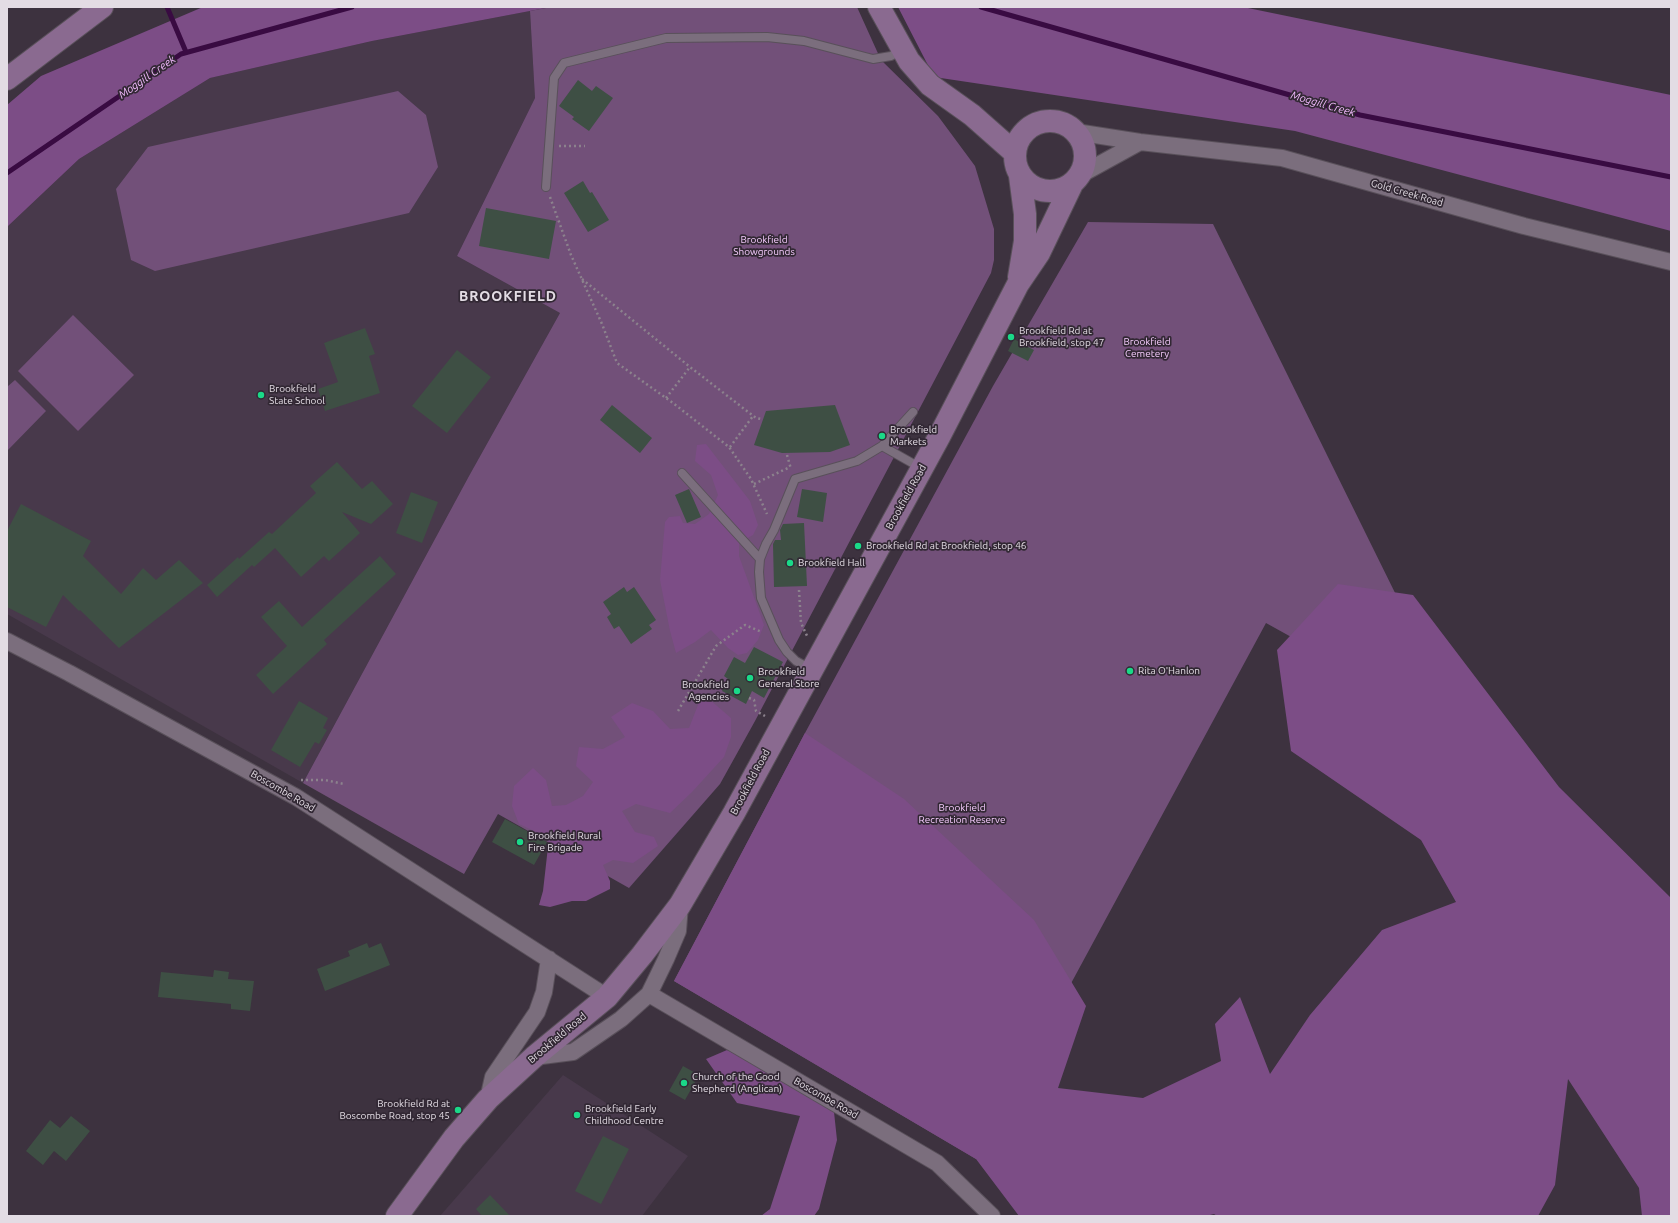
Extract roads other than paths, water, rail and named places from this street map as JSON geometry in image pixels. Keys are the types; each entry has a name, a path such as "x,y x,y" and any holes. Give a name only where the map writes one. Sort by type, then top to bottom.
{"main road":[{"path":"7,79 102,7"},
{"path":"879,7 909,61 930,85 972,115 1014,153"},
{"path":"972,115 1024,131"},
{"path":"1044,121 1056,121 1067,125 1076,132 1082,142 1085,153 1084,164 1076,179 1062,190 1050,192 1039,190 1028,184 1020,176 1014,153 1018,141 1024,131 1034,124 1044,121"},
{"name":"Brookfield Road","path":"1018,284 1025,242 1024,208 1020,176"},
{"name":"Brookfield Road","path":"397,1216 454,1138 488,1100 534,1057 607,997 642,955 680,905 734,813 921,468 1018,284 1039,253 1076,179"}],"street":[{"name":"Gold Creek Road","path":"1076,132 1140,142 1282,158 1524,226 1671,262"},
{"path":"1076,179 1140,142"},
{"name":"Boscombe Road","path":"7,641 69,673 296,797 607,997"},
{"path":"534,1057 573,1052 621,1019 649,994 678,931 680,905"},
{"path":"488,1100 493,1077 537,1012 544,992 549,959"},
{"name":"Boscombe Road","path":"649,994 936,1163 992,1216"}],"lane":[{"path":"546,188 554,78 564,63 666,38 767,37 804,41 873,59 891,56 898,41"},
{"path":"811,669 796,661 787,652 779,640 761,598 759,572 760,559 774,530 795,479 857,461 882,446 913,412"},
{"path":"882,446 921,468"},
{"path":"682,473 760,559"}],"waterway":[{"path":"167,7 186,52"},
{"name":"Moggill Creek","path":"7,173 181,54 352,7"},
{"name":"Moggill Creek","path":"981,7 1360,115 1671,177"}],"place":[{"name":"Brookfield Rd at Brookfield, stop 47","path":"1011,337"},
{"name":"Brookfield State School","path":"261,395"},
{"name":"Brookfield Markets","path":"882,436"},
{"name":"Brookfield Rd at Brookfield, stop 46","path":"858,546"},
{"name":"Brookfield Hall","path":"790,563"},
{"name":"Rita O'Hanlon","path":"1130,671"},
{"name":"Brookfield General Store","path":"750,678"},
{"name":"Brookfield Agencies","path":"737,691"},
{"name":"Brookfield Rural Fire Brigade","path":"520,842"},
{"name":"Church of the Good Shepherd (Anglican)","path":"684,1083"},
{"name":"Brookfield Rd at Boscombe Road, stop 45","path":"458,1110"},
{"name":"Brookfield Early Childhood Centre","path":"577,1115"}],"district":[{"name":"BROOKFIELD","path":"508,296"}],"park label":[{"name":"Brookfield Showgrounds","path":"764,246"},
{"name":"Brookfield Cemetery","path":"1147,348"},
{"name":"Brookfield Recreation Reserve","path":"962,814"}]}
